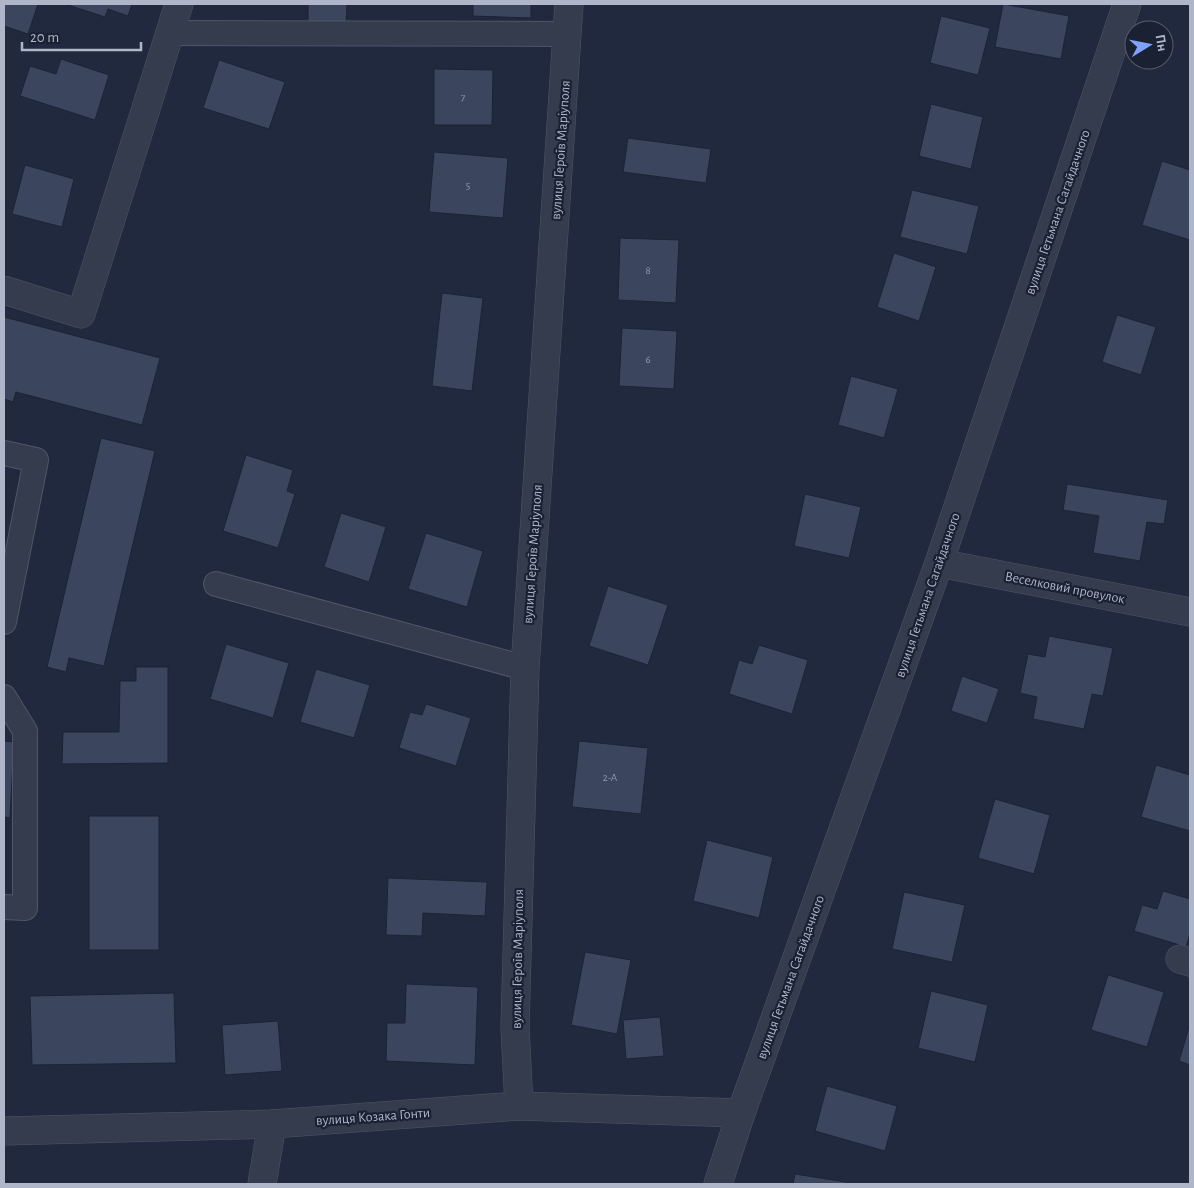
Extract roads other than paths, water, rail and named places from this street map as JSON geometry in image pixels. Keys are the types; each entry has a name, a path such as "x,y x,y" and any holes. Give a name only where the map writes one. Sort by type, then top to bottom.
{"street":[{"path":"4,290 81,314 179,4"},
{"name":"вулиця Героїв Маріуполя","path":"519,1106 515,1027 525,668 569,4"},
{"name":"вулиця Гетьмана Сагайдачного","path":"718,1184 741,1113 939,563 1127,4"},
{"name":"Веселковий провулок","path":"939,563 1190,612"},
{"name":"вулиця Козака Гонти","path":"4,1131 272,1124 519,1106 741,1113"},
{"path":"262,1184 272,1124"}],"lane":[{"path":"170,33 568,34"},
{"path":"4,453 36,460 4,622"},
{"path":"216,584 525,668"},
{"path":"4,697 25,731 25,908 4,907"}]}
